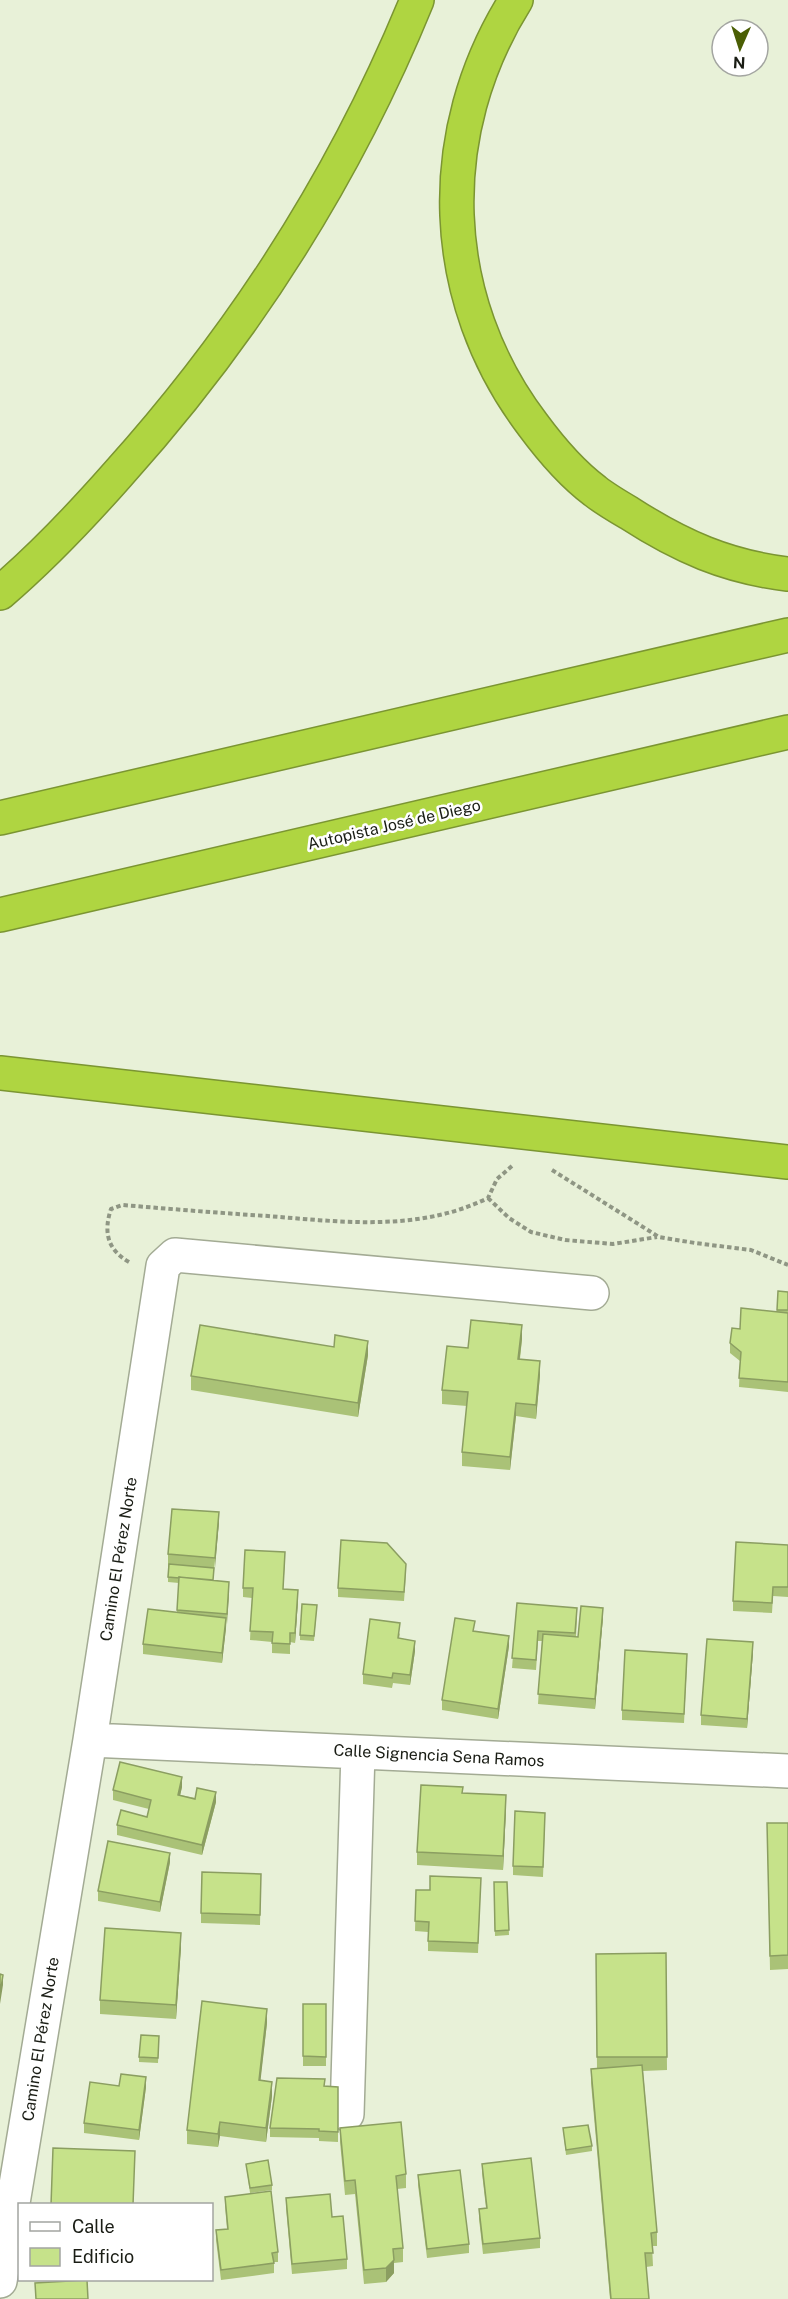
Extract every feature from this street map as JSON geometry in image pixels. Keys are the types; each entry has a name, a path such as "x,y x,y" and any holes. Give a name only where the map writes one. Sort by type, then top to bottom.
{"highway":[{"path":"0,593 81,515 155,433 226,344 293,243 346,152 394,56 417,0"},
{"path":"516,0 503,20 476,81 463,129 456,196 459,248 469,297 486,349 515,402 548,446 593,490 652,528 702,554 769,572 788,574"},
{"path":"0,818 788,635"},
{"name":"Autopista José de Diego","path":"0,915 788,732"},
{"path":"0,1073 788,1162"}],"street":[{"name":"Camino El Pérez Norte","path":"0,2281 90,1740 164,1266 175,1255 592,1293"},
{"name":"Calle Signencia Sena Ramos","path":"90,1740 788,1771"},
{"path":"347,2114 358,1752"}],"path":[{"path":"161,1281 119,1256 110,1244 106,1224 111,1209 122,1205 365,1224 416,1220 472,1206 488,1198 497,1179 510,1166 521,1165"},
{"path":"543,1168 553,1171 659,1237"},
{"path":"488,1198 509,1218 531,1232 566,1240 613,1244 659,1237 751,1250 788,1266"}],"building":[{"path":"778,1291 788,1292 788,1310 777,1310"},
{"path":"741,1308 788,1313 788,1382 739,1378 741,1352 730,1343 732,1328 740,1329"},
{"path":"471,1320 522,1325 518,1359 540,1361 536,1405 516,1403 510,1457 462,1452 468,1392 442,1390 447,1346 468,1348"},
{"path":"200,1325 334,1347 335,1335 368,1341 358,1403 191,1376"},
{"path":"172,1509 219,1512 215,1558 168,1554"},
{"path":"341,1540 387,1543 406,1564 404,1592 338,1588"},
{"path":"736,1542 788,1545 788,1587 773,1587 772,1603 733,1601"},
{"path":"245,1550 285,1552 283,1589 298,1590 295,1633 290,1633 290,1644 272,1643 273,1632 250,1631 253,1588 243,1588"},
{"path":"169,1564 214,1568 213,1580 168,1577"},
{"path":"179,1577 229,1582 227,1614 177,1610"},
{"path":"517,1603 577,1608 575,1633 538,1631 536,1660 512,1658"},
{"path":"302,1604 317,1605 314,1636 300,1635"},
{"path":"581,1606 603,1608 595,1699 538,1694 543,1634 578,1637"},
{"path":"148,1609 226,1618 222,1653 143,1644"},
{"path":"455,1618 475,1621 473,1631 509,1636 498,1709 442,1700"},
{"path":"370,1619 400,1623 398,1638 415,1641 410,1675 393,1673 392,1678 363,1674"},
{"path":"707,1639 753,1642 747,1719 701,1715"},
{"path":"625,1650 687,1654 684,1714 622,1710"},
{"path":"120,1762 182,1777 178,1795 195,1799 197,1788 216,1792 202,1845 117,1825 121,1810 147,1817 151,1800 113,1790"},
{"path":"421,1785 463,1787 462,1793 506,1795 503,1856 417,1852"},
{"path":"515,1811 545,1813 543,1867 513,1866"},
{"path":"767,1823 788,1823 788,1955 770,1956"},
{"path":"108,1841 170,1853 160,1902 98,1891"},
{"path":"202,1872 261,1874 260,1915 201,1913"},
{"path":"430,1876 481,1878 478,1943 428,1941 429,1922 415,1921 416,1890 430,1890"},
{"path":"494,1882 507,1882 509,1930 495,1931"},
{"path":"105,1928 181,1933 176,2005 100,2000"},
{"path":"666,1953 667,2057 597,2057 596,1954"},
{"path":"0,1974 3,1975 0,1994"},
{"path":"202,2001 267,2009 259,2080 272,2082 266,2128 220,2122 218,2134 187,2130"},
{"path":"303,2004 326,2004 326,2057 303,2056"},
{"path":"141,2035 159,2036 158,2058 139,2057"},
{"path":"642,2065 657,2232 651,2233 653,2253 645,2253 649,2299 611,2299 591,2069"},
{"path":"121,2074 146,2077 139,2130 84,2123 90,2082 119,2086"},
{"path":"277,2078 325,2079 324,2086 338,2087 338,2132 319,2131 319,2129 270,2128"},
{"path":"401,2122 406,2174 396,2176 403,2248 393,2249 394,2260 386,2268 364,2270 355,2180 345,2181 340,2128"},
{"path":"588,2125 592,2146 566,2150 563,2128"},
{"path":"53,2148 135,2151 133,2203 51,2203"},
{"path":"531,2158 540,2238 483,2244 479,2209 487,2208 482,2164"},
{"path":"268,2160 272,2185 250,2188 246,2164"},
{"path":"460,2170 469,2244 427,2249 418,2175"},
{"path":"271,2191 278,2252 272,2253 274,2263 221,2270 216,2230 228,2229 225,2197"},
{"path":"330,2194 332,2217 343,2216 347,2259 292,2264 286,2198"},
{"path":"87,2281 88,2299 36,2299 35,2283"}]}
